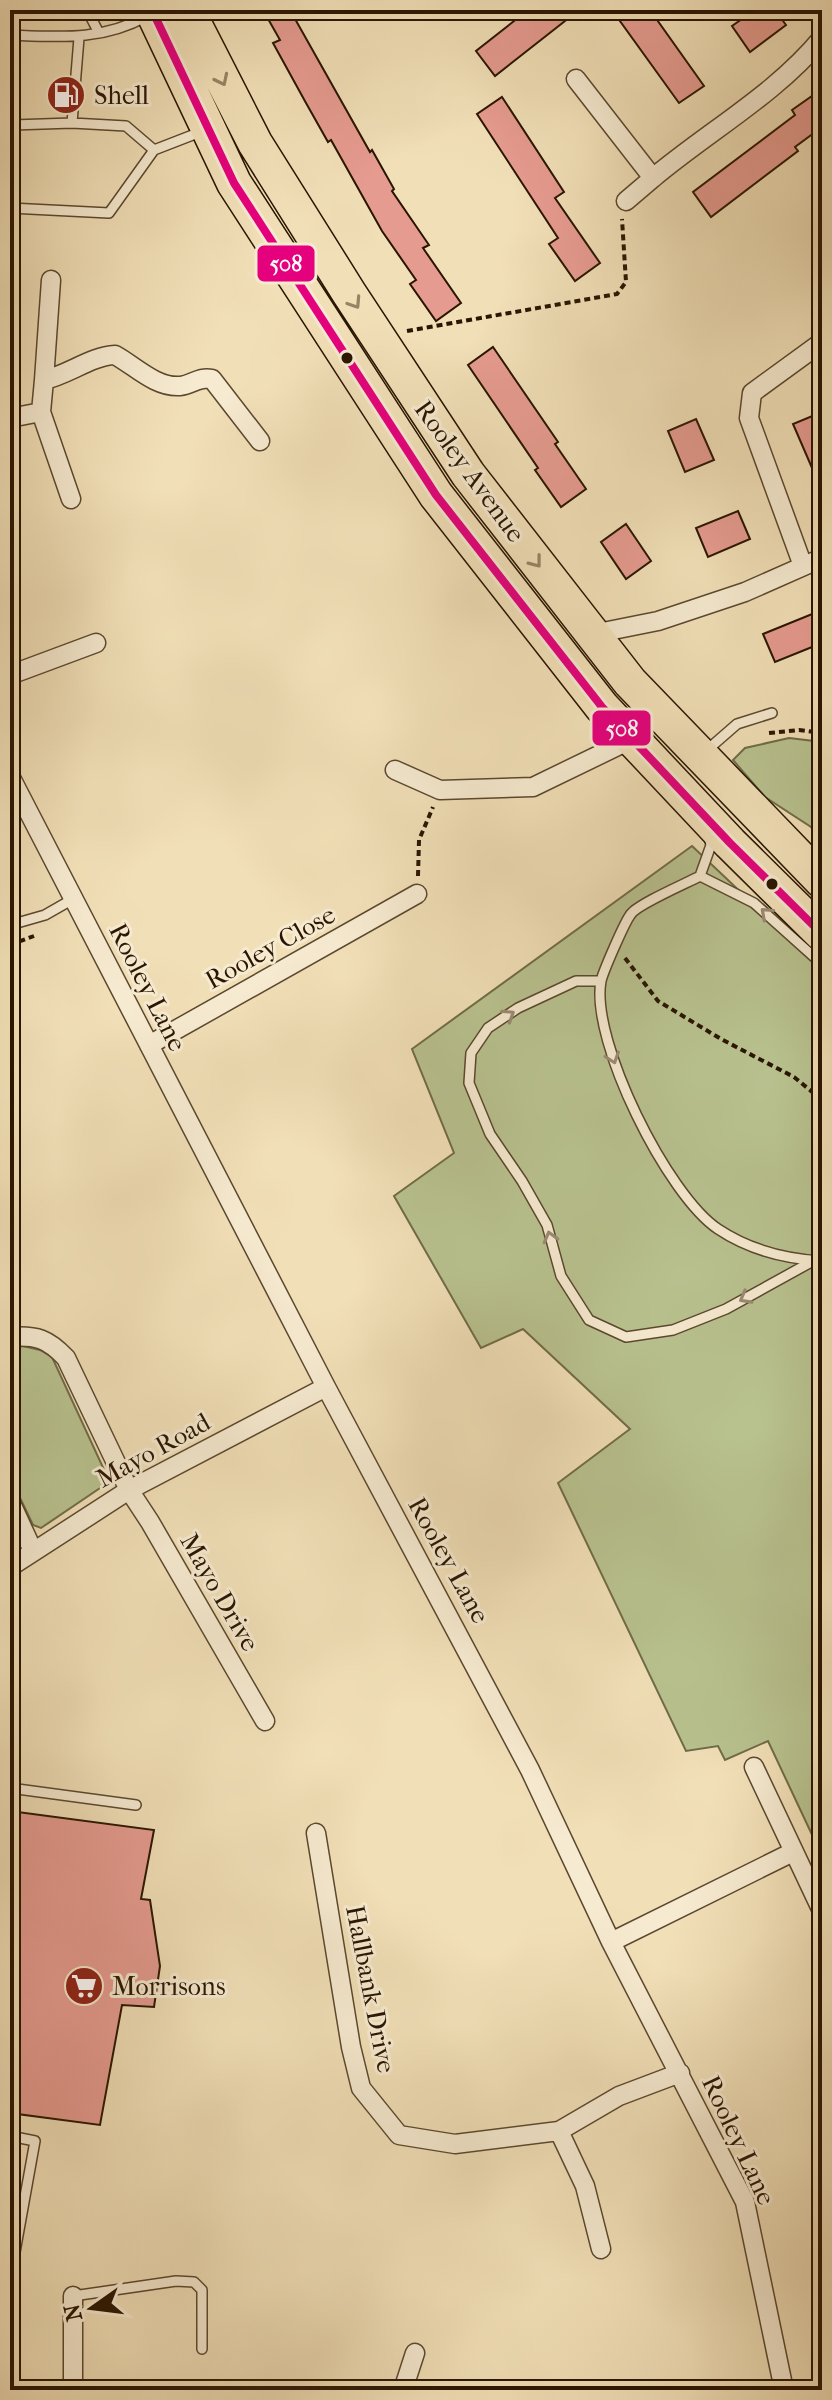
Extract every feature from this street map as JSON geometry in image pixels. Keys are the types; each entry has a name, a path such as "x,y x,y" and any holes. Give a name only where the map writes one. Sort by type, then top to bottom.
{"highway":[{"name":"Rooley Avenue","path":"187,10 255,143 468,474 630,682 822,881"},
{"name":"Rooley Avenue","path":"153,11 234,183 436,495 602,707 822,934"}],"street":[{"path":"626,201 767,92 822,38"},
{"path":"576,79 653,178"},
{"path":"51,280 41,412 71,499"},
{"path":"803,566 749,418 752,393 822,342"},
{"path":"44,380 115,355 167,385 182,386 204,378 212,379 260,441"},
{"path":"10,418 41,412"},
{"path":"593,634 658,621 745,592 822,558"},
{"path":"10,675 96,643"},
{"path":"395,770 440,790 533,787 632,739"},
{"name":"Rooley Lane","path":"10,776 326,1387 530,1770 611,1942 745,2202 784,2390"},
{"name":"Rooley Close","path":"149,1045 417,894"},
{"name":"Mayo Drive","path":"10,1337 26,1336 50,1341 66,1358 129,1490 265,1721"},
{"name":"Mayo Road","path":"10,1567 129,1490 326,1387"},
{"path":"10,1501 33,1551"},
{"path":"754,1767 822,1911"},
{"name":"Hallbank Drive","path":"316,1833 351,2047 361,2088 399,2135 455,2144 559,2131 619,2096 680,2073"},
{"path":"611,1942 793,1852"},
{"path":"559,2131 585,2186 601,2249"},
{"path":"73,2296 73,2390"},
{"path":"403,2390 415,2353"}],"lane":[{"path":"87,10 99,33"},
{"path":"10,35 79,38 133,23 153,11"},
{"path":"72,123 79,38"},
{"path":"10,179 13,125 72,123 126,126 154,150"},
{"path":"10,208 109,213 154,150 210,128"},
{"path":"700,756 737,724 772,713"},
{"path":"707,818 711,845 700,876 631,912 601,981 611,1057 644,1130 681,1192 716,1228 752,1248 818,1261"},
{"path":"700,876 754,903 822,964"},
{"path":"10,925 45,915 73,899"},
{"path":"601,981 576,981 518,1008 488,1028 471,1053 469,1083 490,1134 547,1225 561,1276 589,1320 626,1337 673,1330 726,1309 818,1261"},
{"path":"10,1788 136,1805"},
{"path":"10,2136 35,2141 10,2280"},
{"path":"73,2296 176,2281 194,2282 202,2290 202,2349"}],"path":[{"path":"381,342 394,333 617,294 626,282 622,221 626,201"},
{"path":"763,734 799,730 822,733"},
{"path":"417,894 419,840 440,790"},
{"path":"616,947 658,1001 721,1039 794,1077 822,1100"}],"green space":[{"path":"789,738 822,742 822,839 811,827 765,797 733,760 745,748"},
{"path":"692,846 822,969 822,1856 768,1741 725,1760 718,1746 686,1751 558,1483 630,1429 523,1329 481,1348 394,1196 454,1153 412,1049"},
{"path":"23,1346 52,1357 106,1474 106,1484 41,1528 33,1525 10,1477 10,1348"}],"building":[{"path":"263,10 290,10 394,189 392,191 429,245 423,248 461,303 436,321 410,284 416,280 382,231 331,140 328,142 306,103 273,43 280,40"},
{"path":"528,10 579,10 495,76 476,51"},
{"path":"612,10 650,10 704,86 679,103"},
{"path":"755,10 775,10 786,25 750,52 732,26"},
{"path":"822,89 822,127 795,147 798,151 711,217 693,192 795,115 792,110"},
{"path":"502,97 564,192 555,198 600,263 575,281 549,244 558,238 477,114"},
{"path":"493,347 586,489 561,507 468,365"},
{"path":"822,412 822,491 793,424"},
{"path":"696,419 714,460 685,472 668,431"},
{"path":"738,511 750,539 708,557 696,528"},
{"path":"626,524 651,561 626,579 601,542"},
{"path":"822,610 822,643 775,662 763,634"},
{"name":"Morrisons","path":"10,1811 154,1830 141,1899 150,1900 160,1966 154,2007 122,2005 100,2125 10,2113"}],"transit line":[{"name":"508","path":"152,10 234,183 436,495 602,707 730,843 822,934"}],"place":[{"name":"Shell","path":"66,95"},
{"name":"Morrisons","path":"84,1986"}]}
